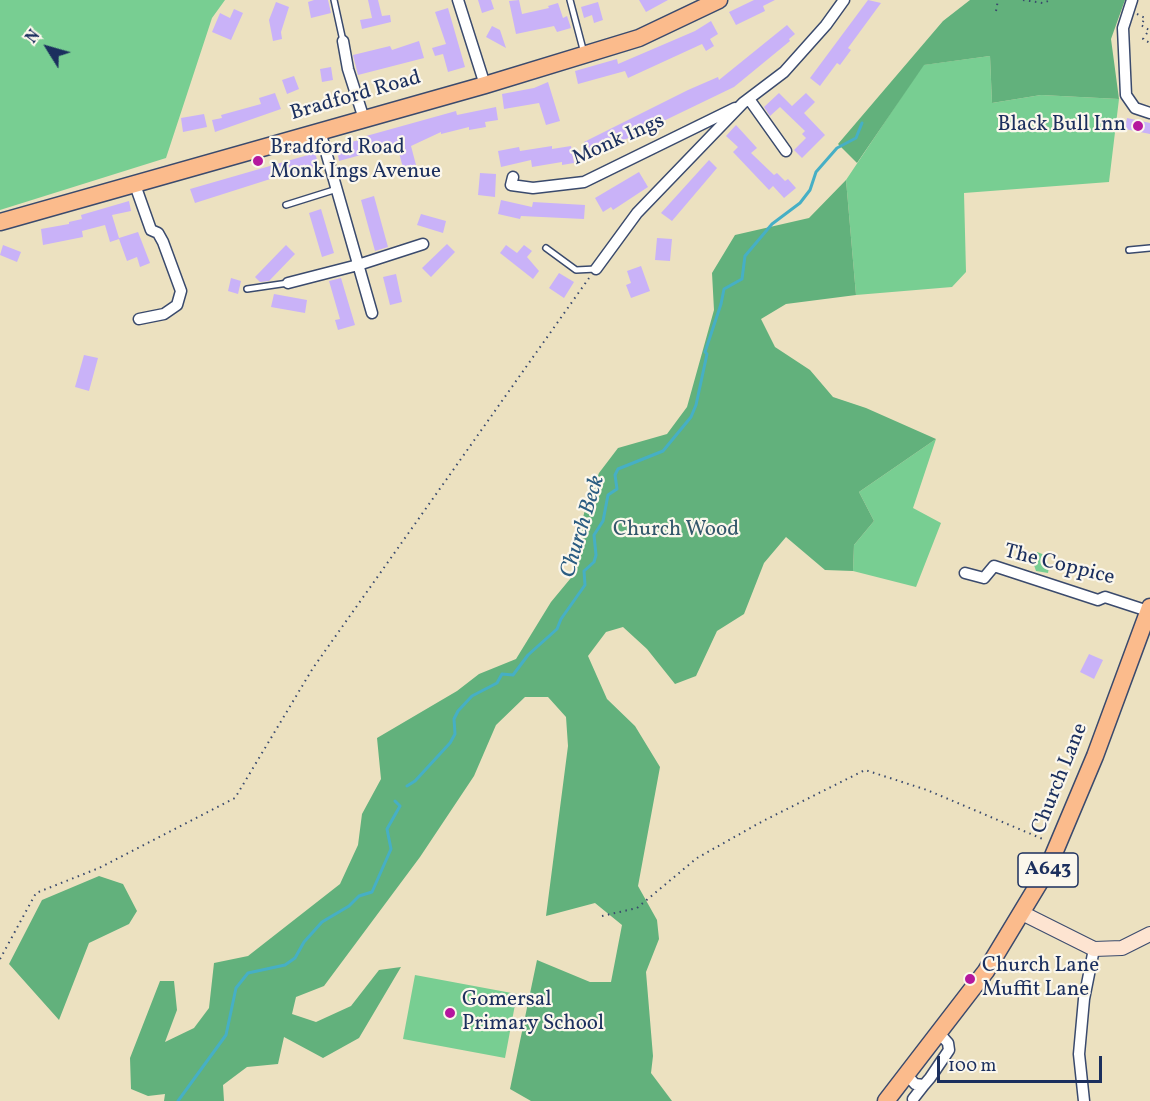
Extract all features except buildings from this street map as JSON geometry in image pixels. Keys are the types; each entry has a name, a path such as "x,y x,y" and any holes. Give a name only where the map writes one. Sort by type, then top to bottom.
{"main road":[{"name":"Bradford Road","path":"0,222 134,182 485,85 639,38 719,0"},
{"name":"Church Lane","path":"886,1101 940,1034 986,970 1022,913 1059,846 1149,609"},
{"path":"1022,913 1094,949 1122,948 1150,934"}],"street":[{"path":"458,0 485,85"},
{"name":"Monk Ings","path":"596,269 637,213 746,101 784,72 826,25 844,0"},
{"path":"1132,0 1123,28 1126,95 1135,108 1150,113"},
{"path":"343,41 348,69 364,119"},
{"path":"746,101 786,151"},
{"name":"Monk Ings","path":"512,186 533,188 584,182 746,101"},
{"path":"320,131 372,313"},
{"path":"134,182 151,230 158,233 163,242 181,291 177,305 164,314 139,319"},
{"path":"288,283 358,265 423,244"},
{"name":"The Coppice","path":"964,573 984,579 994,566 1098,600 1105,597 1149,609"},
{"path":"1084,1101 1079,1054 1084,999 1094,949"},
{"path":"913,1099 949,1050 948,1043 940,1034"},
{"path":"907,1075 915,1084 924,1085"}],"lane":[{"path":"334,0 343,41"},
{"path":"570,0 584,54"},
{"path":"285,205 337,189"},
{"path":"546,248 576,270 596,269"},
{"path":"1129,250 1150,248"},
{"path":"247,289 288,283"}],"path":[{"path":"996,11 998,0"},
{"path":"1023,0 1042,3 1051,0"},
{"path":"1138,14 1145,18 1141,25 1149,30 1143,39 1150,43"},
{"path":"0,959 36,893 99,868 235,798 313,668 596,269"},
{"path":"602,916 637,908 697,858 865,770 970,807 1059,846"}],"green space":[{"path":"0,0 225,0 212,18 166,158 0,210"},
{"path":"970,0 1125,0 1111,39 1119,99 1041,95 992,103 990,56 924,65 857,163 838,144 943,21"},
{"path":"990,56 992,103 1041,95 1119,99 1109,182 964,193 966,272 952,287 856,295 846,180 923,65"},
{"name":"Church Wood","path":"846,180 856,295 786,304 761,319 775,347 810,370 833,397 866,408 936,439 859,492 874,521 854,545 853,571 825,570 786,537 764,563 744,614 717,631 696,676 675,684 647,649 623,627 606,632 588,656 607,699 635,726 660,767 638,886 657,920 659,939 646,972 653,1056 651,1073 672,1101 531,1101 510,1089 537,960 590,982 611,982 622,925 595,903 546,916 568,746 566,717 548,697 525,697 496,725 474,776 420,857 324,986 296,997 292,1014 316,1022 351,1006 379,970 401,967 359,1038 323,1058 284,1037 278,1064 247,1067 223,1085 224,1101 164,1101 165,1094 148,1096 131,1089 130,1058 160,981 174,981 177,1010 165,1042 194,1028 209,1008 214,963 248,956 340,884 358,845 362,814 381,779 377,738 457,691 479,674 516,659 551,602 575,573 576,542 587,503 599,473 618,448 667,434 687,407 714,310 712,273 735,235 809,218"},
{"path":"936,439 913,508 941,523 916,587 853,571 854,545 874,521 859,492"},
{"path":"1037,552 1045,555 1049,567 1048,573 1036,571 1033,562"},
{"path":"99,876 123,884 137,911 129,924 89,943 59,1020 9,964 42,900"},
{"path":"415,975 517,994 505,1058 403,1039"}],"waterway":[{"name":"Church Beck","path":"407,786 415,781 450,743 455,734 454,719 472,696 497,683 502,674 513,675 528,655 557,629 561,619 585,585 584,571 594,562 596,555 594,535 603,521 608,495 617,489 615,475 618,469 663,451 691,417 696,405 707,354 705,352 724,289 742,279 745,256 772,224 800,203 810,190 816,172 837,148 856,138 862,123"},
{"name":"Church Beck","path":"178,1101 226,1035 236,988 248,973 285,965 295,958 304,942 322,922 349,906 359,896 372,892 391,849 387,829 400,806 395,801"}],"place":[{"name":"Black Bull Inn","path":"1138,126"},
{"name":"Bradford Road Monk Ings Avenue","path":"258,161"},
{"name":"Church Lane Muffit Lane","path":"970,979"},
{"name":"Gomersal Primary School","path":"450,1013"}]}
